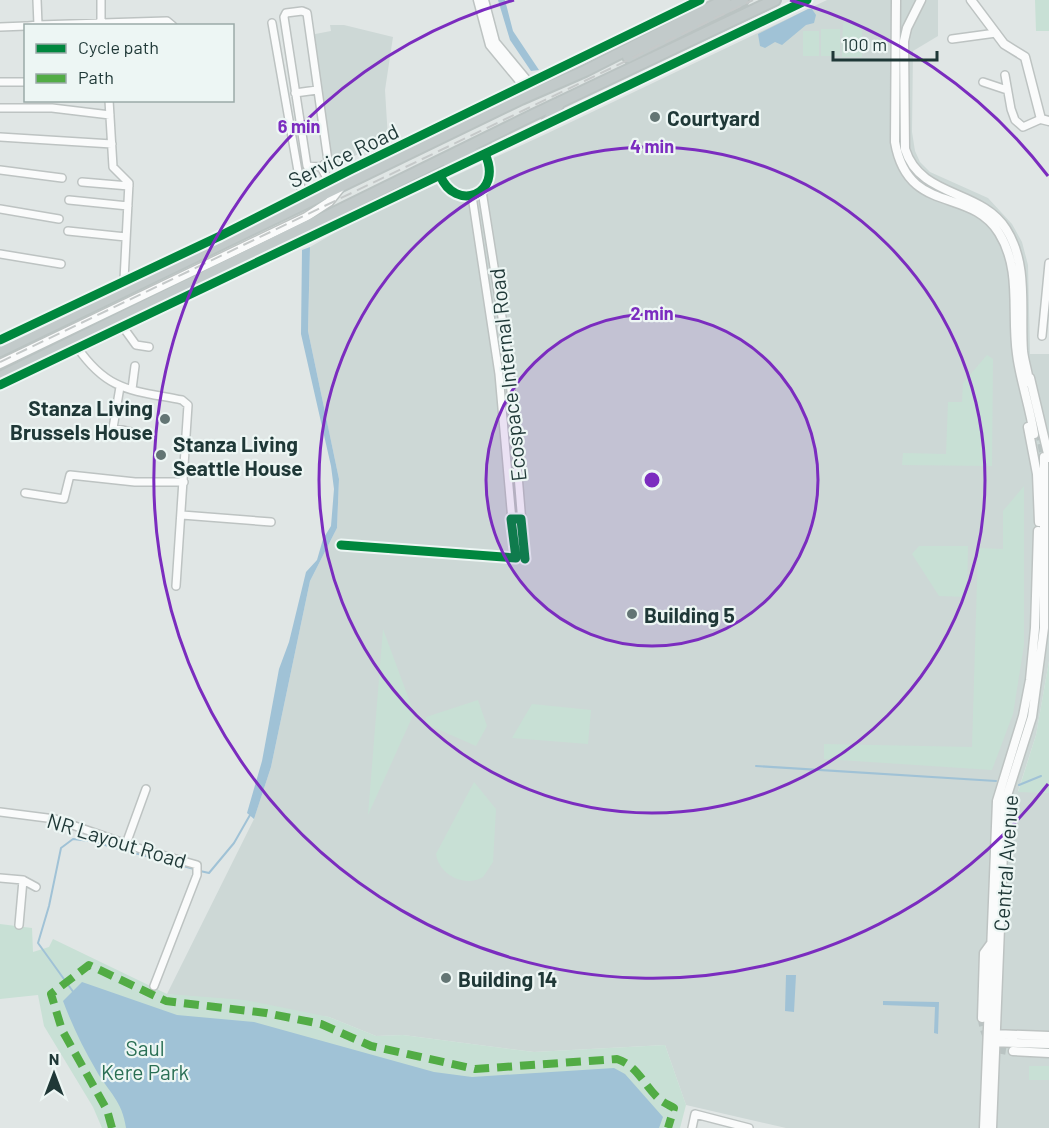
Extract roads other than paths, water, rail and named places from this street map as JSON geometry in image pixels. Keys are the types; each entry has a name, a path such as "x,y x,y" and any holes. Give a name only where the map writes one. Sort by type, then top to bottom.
{"highway":[{"path":"0,351 342,186 457,125 564,81 725,0"},
{"path":"564,81 590,76 743,0"},
{"path":"0,377 229,266 395,190 435,164 776,0"},
{"path":"547,123 561,102"},
{"path":"435,164 488,156"}],"street":[{"path":"37,0 38,24"},
{"path":"100,0 103,23"},
{"path":"478,0 490,45 526,85"},
{"path":"484,0 495,42 526,85"},
{"name":"Service Road","path":"0,340 220,236 328,180 457,125 526,85 700,0"},
{"path":"0,385 123,327 395,190 442,179 547,123 807,0"},
{"path":"896,0 895,142 900,164 912,182 922,190 974,212 992,224 999,232 1014,278 1017,353 1025,373"},
{"path":"921,0 907,28 904,41 905,149 909,160 925,179 986,207 1006,229 1022,277 1023,354 1036,433"},
{"path":"971,0 1009,48 1025,57 1045,120 1023,127 1015,120 1005,75"},
{"path":"302,11 307,13 316,90 328,161 321,167 307,166 295,93 284,17 286,13 302,11"},
{"path":"70,24 167,21 171,24"},
{"path":"272,23 302,194"},
{"path":"0,27 24,26"},
{"path":"952,39 996,33"},
{"path":"0,82 24,82"},
{"path":"983,82 1007,90"},
{"path":"295,93 316,90"},
{"path":"109,102 113,167 127,180 129,186 124,280"},
{"path":"0,108 52,108 110,116"},
{"path":"0,137 112,144"},
{"name":"Ecospace Internal Road","path":"472,196 498,374 516,558 525,559 510,373 482,191 490,178 488,156"},
{"path":"321,167 328,180"},
{"path":"0,170 62,178"},
{"path":"442,179 456,194 472,196 482,191"},
{"path":"82,182 129,186"},
{"path":"0,364 306,217 329,202 342,186"},
{"path":"69,200 128,206"},
{"path":"0,209 59,219"},
{"path":"68,231 126,237"},
{"path":"0,254 61,264"},
{"path":"1042,336 1049,263"},
{"path":"123,327 136,345 148,347"},
{"path":"77,347 101,375 120,387 182,400 188,405 176,586"},
{"path":"132,389 135,366"},
{"path":"498,374 510,373"},
{"path":"1025,373 1019,382 1037,474 1041,522"},
{"name":"Central Avenue","path":"992,1128 993,941 997,801 1023,716 1030,680 1044,458 1033,382 1025,373"},
{"path":"120,387 113,428 140,434"},
{"path":"506,453 517,452"},
{"path":"26,493 64,499 70,475 135,482 184,482"},
{"path":"1041,522 1049,507"},
{"path":"182,515 271,522"},
{"path":"511,519 521,519"},
{"name":"Central Avenue","path":"984,1128 992,1038 1005,802 1032,717 1044,628 1041,522"},
{"path":"514,543 522,543"},
{"path":"126,843 146,789"},
{"name":"NR Layout Road","path":"0,812 55,819 198,869 154,986"},
{"path":"0,878 22,880 36,887"},
{"path":"19,925 22,880"},
{"path":"982,1017 984,953 993,941"},
{"path":"992,1038 1049,1036"},
{"path":"992,1038 1049,1044"},
{"path":"1013,1052 1049,1053"},
{"path":"692,1128 695,1114 749,1128"}],"water":[{"path":"498,0 505,0 513,31 539,70 531,71 510,40"},
{"path":"812,9 816,15 814,23 806,25 782,45 775,42 765,48 760,46 758,34"},
{"path":"310,247 308,331 339,479 337,528 310,581 271,767 254,819 247,813 262,761 279,669 289,642 306,572 317,560 323,539 331,526 334,489 331,466 301,334 302,250"},
{"path":"786,975 796,975 794,1012 785,1011"},
{"name":"Saul Kere Park","path":"82,982 177,1015 254,1022 434,1072 472,1077 614,1068 625,1074 663,1117 659,1128 126,1128 118,1103 87,1053 63,1001"},
{"path":"883,1001 939,1002 938,1034 934,1033 935,1007 883,1005"}],"waterway":[{"path":"756,766 996,781"},
{"path":"1019,785 1041,776"},
{"path":"200,871 209,873 234,843 250,815"},
{"path":"74,993 38,943 49,906 61,848 73,839 90,841 194,869"}],"tunnel":[{"path":"1039,432 1044,457"},
{"path":"982,1018 984,1031 990,1042 1000,1049 1013,1051"}],"railway":[{"path":"0,362 753,0"}],"place":[{"name":"Courtyard","path":"655,117"},
{"name":"Stanza Living Brussels House","path":"165,419"},
{"name":"Stanza Living Seattle House","path":"161,455"},
{"name":"Building 5","path":"632,614"},
{"name":"Building 14","path":"446,978"}]}
